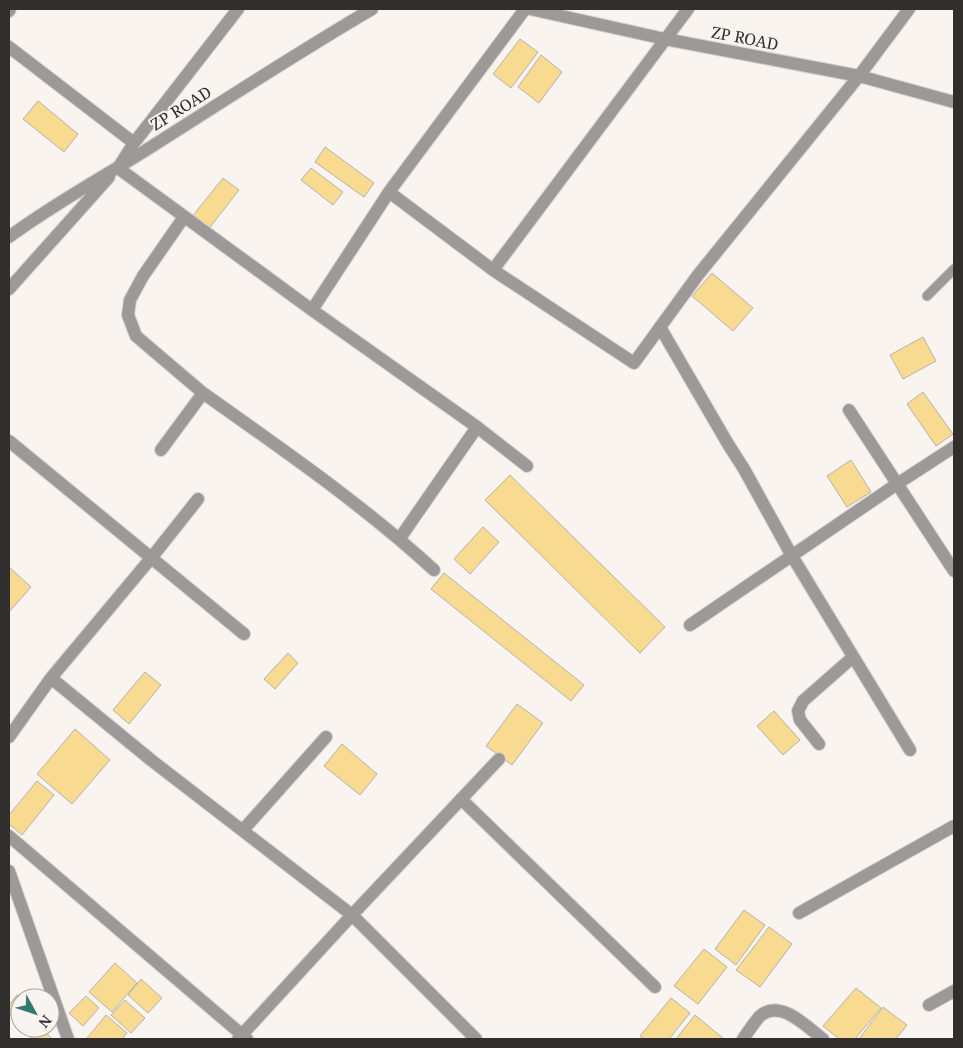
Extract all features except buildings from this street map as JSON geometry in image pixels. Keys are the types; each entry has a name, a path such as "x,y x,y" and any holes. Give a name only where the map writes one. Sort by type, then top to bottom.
{"street":[{"name":"ZP ROAD","path":"9,237 40,214 118,168 372,9"},
{"path":"312,310 389,192 525,9"},
{"name":"ZP ROAD","path":"530,9 665,39 858,76 954,102"},
{"path":"493,270 688,9"},
{"path":"389,192 493,270 634,363 698,275 858,76 909,9"},
{"path":"9,289 118,168 134,142 231,11"},
{"path":"9,47 134,142"},
{"path":"118,168 312,310 477,427 528,466"},
{"path":"184,216 143,276 130,300 128,315 136,336 204,393 337,489 400,538 434,570"},
{"path":"660,327 744,469 792,556 910,750"},
{"path":"161,450 204,393"},
{"path":"849,410 954,571"},
{"path":"400,538 477,427"},
{"path":"9,441 244,634"},
{"path":"690,625 954,447"},
{"path":"9,737 51,678 152,558 198,499"},
{"path":"819,744 800,720 798,711 803,701 853,657"},
{"path":"51,678 151,760 352,915 476,1039"},
{"path":"242,830 326,736"},
{"path":"9,836 243,1038 352,915 499,759"},
{"path":"462,799 655,986"},
{"path":"799,913 954,826"},
{"path":"9,871 68,1039"},
{"path":"929,1005 954,991"},
{"path":"743,1039 760,1016 771,1010 784,1011 795,1017 823,1039"}],"lane":[{"path":"927,296 954,269"}]}
